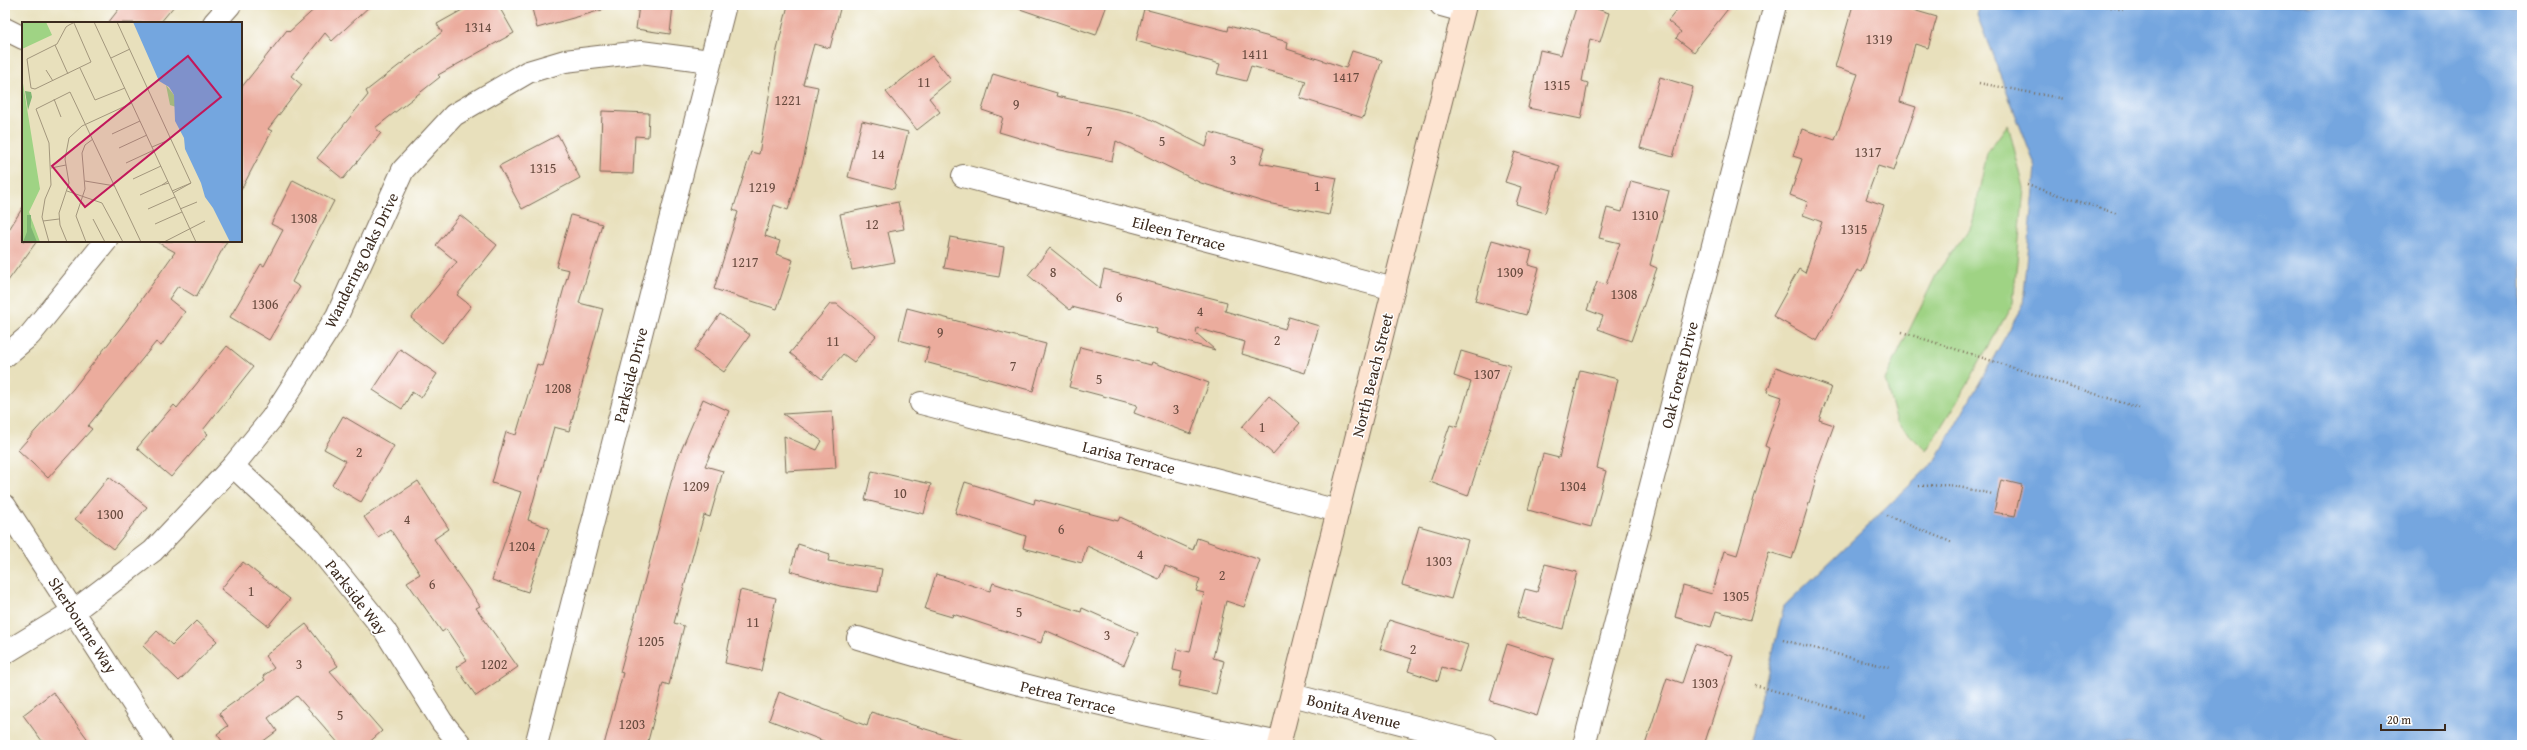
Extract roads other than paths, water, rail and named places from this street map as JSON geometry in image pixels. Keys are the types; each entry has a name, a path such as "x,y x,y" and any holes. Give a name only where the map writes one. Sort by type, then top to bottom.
{"street":[{"path":"215,22 230,5"},
{"name":"Parkside Drive","path":"536,745 724,5"},
{"path":"1441,5 1464,8"},
{"name":"Oak Forest Drive","path":"1584,745 1775,5"},
{"name":"North Beach Street","path":"1280,744 1464,8"},
{"path":"5,29 22,38"},
{"name":"Wandering Oaks Drive","path":"5,653 74,610 153,550 233,466 272,418 337,316 404,170 454,115 528,72 565,61 641,52 710,61"},
{"name":"Eileen Terrace","path":"963,176 1394,289"},
{"path":"5,356 30,336 105,242"},
{"name":"Larisa Terrace","path":"921,403 1338,511"},
{"name":"Parkside Way","path":"233,466 311,539 385,631 442,722 461,745"},
{"name":"Sherbourne Way","path":"5,506 74,610 160,745"},
{"name":"Petrea Terrace","path":"858,638 963,670 1097,704 1157,719 1280,744"},
{"name":"Bonita Avenue","path":"1292,695 1486,745"}],"water":[{"path":"1980,5 2522,5 2522,745 1750,745 1784,606 1936,460 2023,305 2036,168 1977,15"}]}
